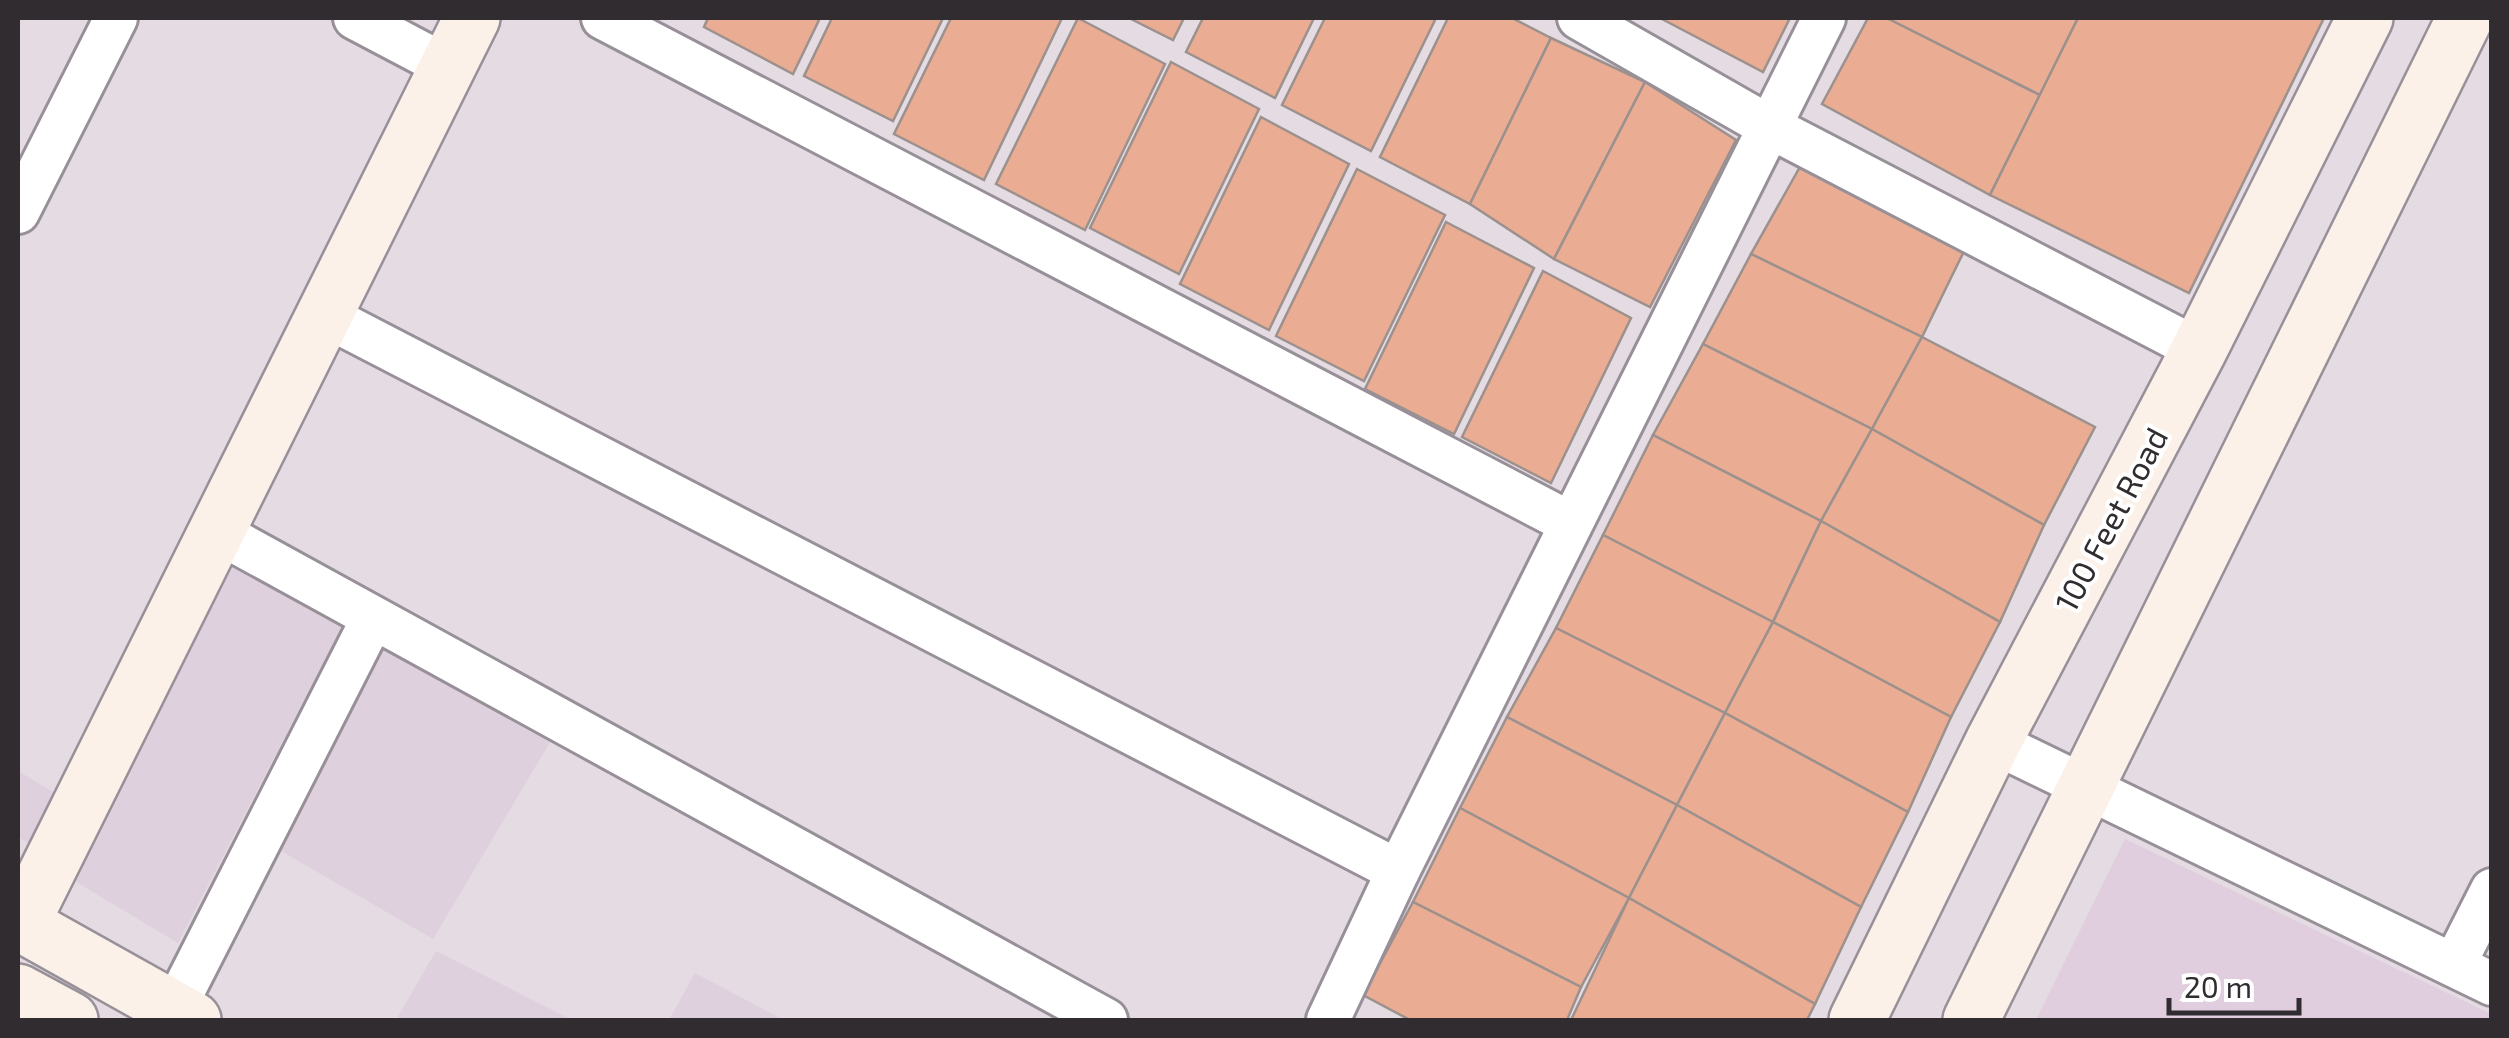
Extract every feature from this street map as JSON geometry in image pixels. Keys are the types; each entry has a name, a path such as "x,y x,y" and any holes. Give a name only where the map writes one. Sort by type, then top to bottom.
{"main road":[{"path":"183,1015 18,926 472,18"},
{"name":"100 Feet Road","path":"1858,1020 1993,742 2199,350 2364,18"},
{"path":"1972,1020 2465,18"},
{"path":"18,992 70,1020"}],"street":[{"path":"18,212 116,18"},
{"path":"355,18 448,67"},
{"path":"603,18 1570,524"},
{"path":"1579,18 1768,126 2199,350"},
{"path":"1328,1020 1398,870 1824,18"},
{"path":"324,315 1398,870"},
{"path":"216,532 1106,1020"},
{"path":"183,1015 373,618"},
{"path":"1993,742 2473,975 2492,890"}],"shaded area":[{"path":"228,557 345,621 178,943 63,874"},
{"path":"385,642 553,737 433,939 276,848"},
{"path":"18,771 63,798 36,847 18,837"},
{"path":"2125,839 2491,1014 2491,1020 2036,1020"},
{"path":"436,951 572,1020 396,1020"},
{"path":"695,973 784,1020 669,1020"}],"building":[{"path":"708,18 820,18 793,74 704,27"},
{"path":"832,18 943,18 893,121 804,76"},
{"path":"951,18 1062,18 984,180 894,134"},
{"path":"1078,18 1165,64 1085,230 996,184"},
{"path":"1129,18 1184,18 1173,40"},
{"path":"1203,18 1314,18 1275,98 1186,52"},
{"path":"1325,18 1436,18 1371,151 1282,105"},
{"path":"1448,18 1512,18 1551,38 1470,204 1380,157"},
{"path":"1660,18 1790,18 1763,72"},
{"path":"1868,18 1887,18 2040,95 1990,195 1822,104"},
{"path":"1887,18 2078,18 2040,95"},
{"path":"2078,18 2324,18 2189,293 1990,195"},
{"path":"1551,38 1645,82 1554,259 1470,204"},
{"path":"1171,62 1259,109 1179,274 1090,228"},
{"path":"1645,82 1736,140 1650,307 1554,259"},
{"path":"1261,117 1349,164 1269,330 1180,284"},
{"path":"1801,165 1968,243 1922,337 1751,254"},
{"path":"1357,169 1445,215 1364,381 1276,336"},
{"path":"1446,222 1534,268 1454,434 1365,389"},
{"path":"1751,254 1922,337 1872,429 1703,344"},
{"path":"1543,271 1631,318 1551,483 1462,437"},
{"path":"1922,337 2095,427 2044,525 1872,429"},
{"path":"1703,344 1872,429 1821,521 1653,435"},
{"path":"1872,429 2044,525 2000,622 1821,521"},
{"path":"1653,435 1821,521 1773,622 1603,535"},
{"path":"1821,521 2000,622 1951,717 1773,622"},
{"path":"1603,535 1773,622 1725,713 1556,628"},
{"path":"1773,622 1951,717 1908,812 1725,713"},
{"path":"1556,628 1725,713 1677,805 1507,717"},
{"path":"1725,713 1908,812 1861,907 1677,805"},
{"path":"1507,717 1677,805 1629,898 1460,808"},
{"path":"1677,805 1861,907 1815,1004 1629,898"},
{"path":"1460,808 1629,898 1581,987 1413,902"},
{"path":"1629,898 1815,1004 1807,1020 1571,1020"},
{"path":"1413,902 1581,987 1567,1020 1410,1020 1363,995"}]}
